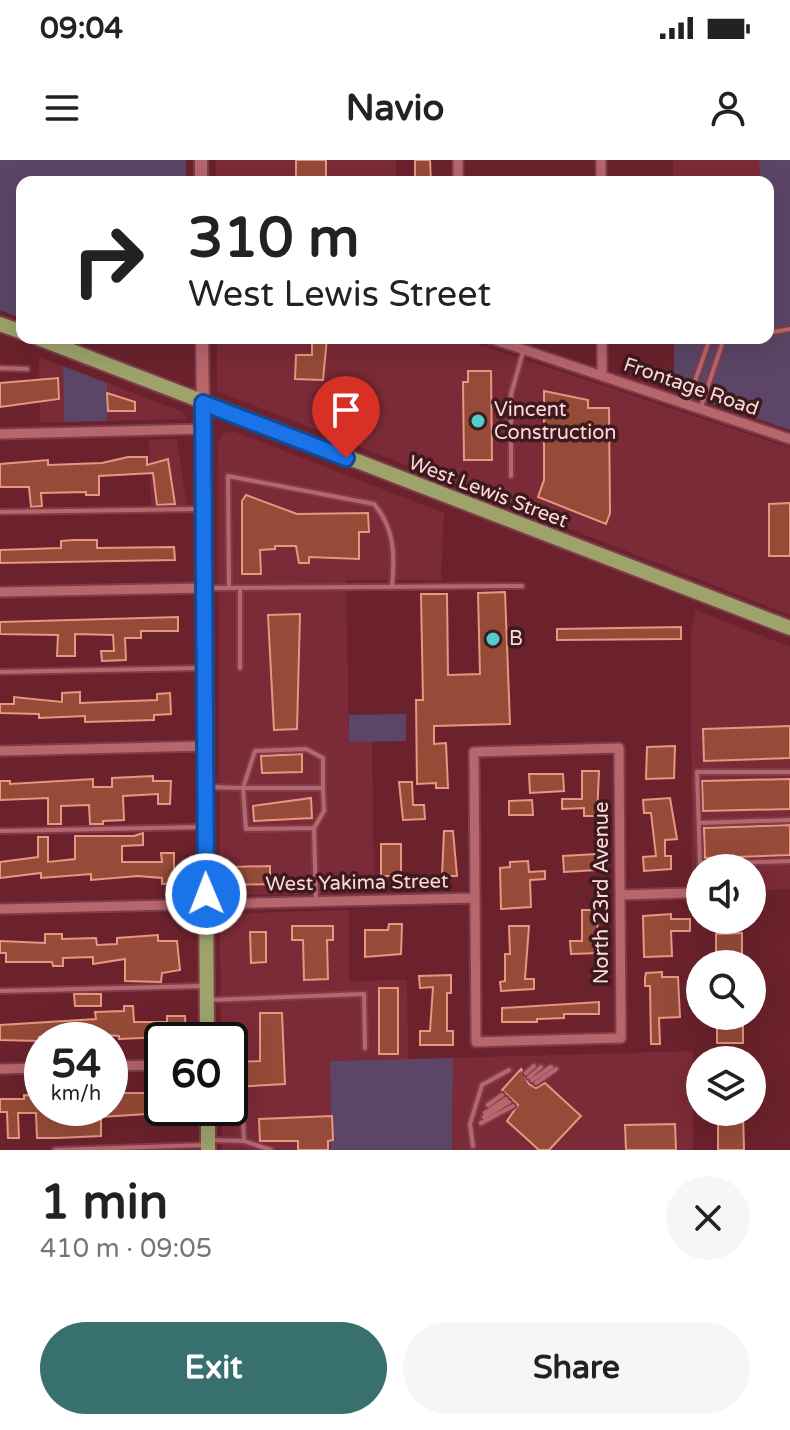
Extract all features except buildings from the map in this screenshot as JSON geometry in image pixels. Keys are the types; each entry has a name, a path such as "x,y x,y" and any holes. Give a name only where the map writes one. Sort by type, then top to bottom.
{"main road":[{"name":"West Lewis Street","path":"53,344 790,628"},
{"path":"202,344 207,1022"}],"street":[{"name":"Frontage Road","path":"506,344 790,439"},
{"path":"602,344 602,376"},
{"path":"0,434 203,429"},
{"path":"0,592 204,588"},
{"path":"0,751 205,746"},
{"name":"North 23rd Avenue","path":"619,748 621,1038 476,1042 475,898 474,752 619,748"},
{"path":"620,895 686,893"},
{"name":"West Yakima Street","path":"0,909 475,898"},
{"path":"0,1069 24,1068"}],"lane":[{"path":"687,404 708,344"},
{"path":"700,409 722,344"},
{"path":"511,476 511,394 524,350"},
{"path":"0,368 27,369"},
{"path":"229,588 228,476 374,504 387,519 392,535 392,587"},
{"path":"0,512 204,509"},
{"path":"204,588 522,586"},
{"path":"240,588 240,668"},
{"path":"0,672 205,668"},
{"path":"314,828 246,829 243,788 255,751 306,749 323,758 324,811 314,828 316,902"},
{"path":"790,772 697,772 700,864 790,861"},
{"path":"205,787 323,788"},
{"path":"699,823 790,820"},
{"path":"0,831 206,827"},
{"path":"0,991 364,994 365,1048"},
{"path":"531,1078 534,1066"},
{"path":"531,1078 541,1067"},
{"path":"531,1078 554,1068"},
{"path":"473,1146 470,1124 482,1085 509,1070"},
{"path":"488,1105 507,1100"},
{"path":"507,1100 483,1117 507,1100"},
{"path":"243,1126 244,1141"},
{"path":"55,1150 244,1141 271,1150"}],"shaded area":[{"path":"0,160 186,160 186,176 16,176 16,317 0,310"},
{"path":"216,160 396,160 396,176 216,176"},
{"path":"673,160 759,160 760,176 673,176"},
{"path":"759,160 790,160 790,430 674,391 674,344 774,344 774,176 760,176"},
{"path":"217,344 478,344 790,448 790,615 217,391"},
{"path":"39,357 63,366 64,422 40,422"},
{"path":"63,366 107,383 107,421 64,422"},
{"path":"107,383 185,413 186,419 107,421"},
{"path":"233,431 444,513 441,580 346,580 349,741 372,741 374,892 220,896 218,443 222,434"},
{"path":"177,439 188,514 151,513 149,440"},
{"path":"696,610 790,647 790,889 766,890 766,854 692,854 691,631"},
{"path":"406,714 406,741 349,742 349,715"},
{"path":"349,910 349,981 407,980 408,1060 330,1061 331,1150 222,1150 221,1126 248,1126 248,1022 221,1022 220,914"},
{"path":"686,1051 686,1126 693,1126 693,1150 452,1150 453,1058"},
{"path":"453,1058 452,1150 331,1150 330,1061"}],"place":[{"name":"Vincent Construction","path":"478,421"},
{"name":"B","path":"493,639"}],"route":[{"path":"206,894 203,403 346,458"}]}
